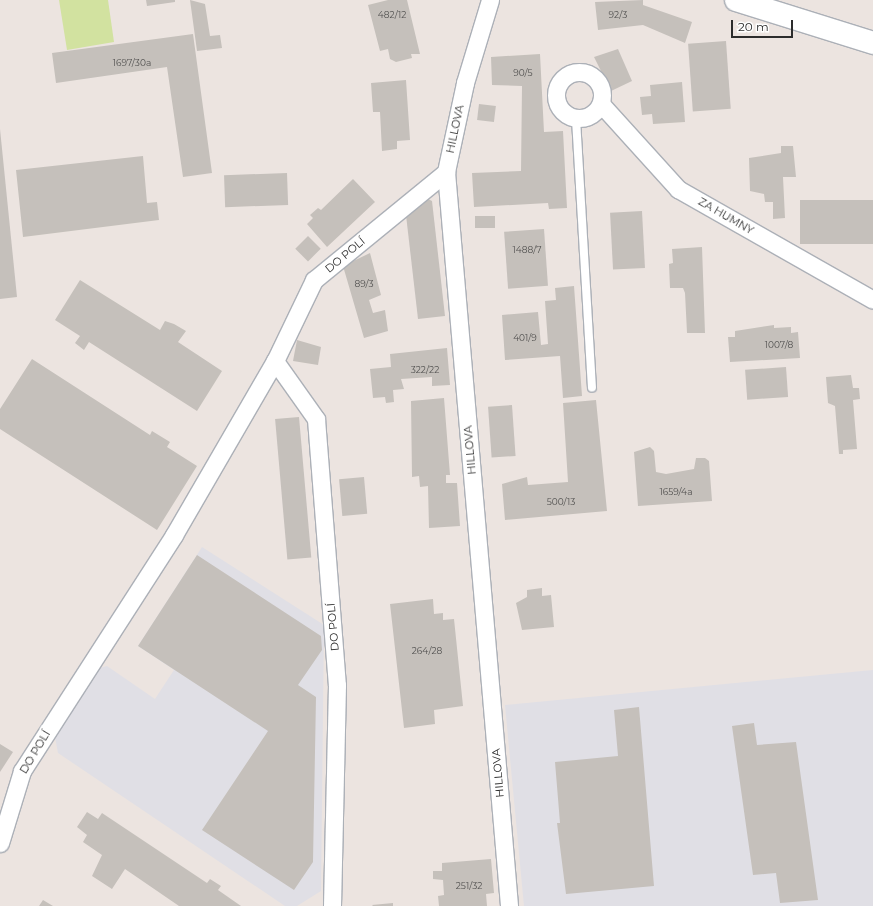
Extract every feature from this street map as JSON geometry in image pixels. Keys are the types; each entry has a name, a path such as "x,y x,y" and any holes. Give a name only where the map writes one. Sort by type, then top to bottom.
{"street":[{"name":"HILLOVA","path":"490,0 465,83 446,172 509,906"},
{"path":"736,0 873,43"},
{"path":"580,72 594,77 602,89 601,104 591,116 576,119 562,112 557,105 556,89 565,76 580,72"},
{"name":"ZA HUMNY","path":"601,104 678,189 873,300"},
{"name":"DO POLÍ","path":"0,843 22,771 174,535 275,361 314,280 446,172"},
{"name":"DO POLÍ","path":"275,361 316,419 337,685 332,906"}],"lane":[{"path":"576,119 592,388"}],"shaded area":[{"path":"202,547 324,625 321,891 297,906 285,906 58,753 54,732 96,669 107,666 155,699 174,670 138,646"},
{"path":"873,670 873,906 524,906 505,705"}],"green space":[{"path":"59,0 108,0 114,42 67,50"}],"building":[{"path":"146,0 175,0 175,2 147,6"},
{"path":"190,0 205,4 210,36 220,35 222,48 197,51"},
{"path":"388,0 407,0 420,54 411,54 412,58 396,62 390,59 388,49 380,51 368,5"},
{"path":"643,0 643,5 692,22 685,43 643,25 598,30 595,2"},
{"path":"193,34 212,173 183,177 167,67 56,83 52,53"},
{"path":"726,41 731,109 693,111 688,44"},
{"path":"618,49 632,81 611,91 594,57"},
{"path":"540,54 544,132 563,131 567,208 549,209 548,203 474,207 472,173 521,171 522,86 492,85 491,57"},
{"path":"406,80 410,140 397,141 397,149 382,151 380,112 373,112 371,83"},
{"path":"682,82 685,122 653,124 652,114 642,115 640,97 651,96 650,85"},
{"path":"479,104 496,106 494,122 477,120"},
{"path":"0,129 17,297 0,299"},
{"path":"781,146 793,146 796,177 783,177 785,218 773,219 773,202 765,202 764,194 750,191 749,158 781,153"},
{"path":"143,156 147,203 157,202 159,220 23,237 16,170"},
{"path":"287,173 288,205 225,207 224,175"},
{"path":"353,179 375,202 327,247 307,224 313,218 310,215 318,208 321,210"},
{"path":"426,198 432,201 445,316 418,319 406,215"},
{"path":"800,200 873,200 873,244 800,244"},
{"path":"642,211 645,268 613,270 610,213"},
{"path":"475,216 495,216 495,228 475,228"},
{"path":"544,229 548,286 508,289 504,232"},
{"path":"308,236 321,249 308,261 295,249"},
{"path":"702,247 705,333 687,333 685,293 683,288 670,288 669,264 673,263 672,249"},
{"path":"370,253 381,295 369,300 373,313 385,310 388,331 364,338 343,266"},
{"path":"80,280 160,330 165,321 186,331 178,342 222,371 197,411 89,342 84,350 75,343 80,336 55,320"},
{"path":"574,286 582,396 563,398 560,356 505,360 502,315 538,312 541,345 548,344 545,301 556,300 555,288"},
{"path":"774,325 774,328 791,327 791,333 798,332 800,358 730,362 728,337 735,337 735,331"},
{"path":"297,340 321,347 318,365 293,361"},
{"path":"447,348 450,385 432,386 432,377 401,379 404,389 393,390 394,402 386,403 385,397 373,398 370,369 391,367 390,354"},
{"path":"32,359 150,435 152,431 170,442 167,447 197,466 157,530 0,429 0,409"},
{"path":"786,367 788,397 747,400 745,370"},
{"path":"851,375 853,388 859,388 860,399 853,400 857,449 843,450 843,454 839,454 835,406 828,403 826,377"},
{"path":"444,398 450,475 446,475 446,483 457,483 460,526 429,528 428,486 420,487 419,476 412,477 411,401"},
{"path":"596,400 607,511 505,520 502,484 527,477 528,485 568,482 563,403"},
{"path":"512,405 516,456 492,458 488,407"},
{"path":"299,417 311,557 287,560 275,419"},
{"path":"650,447 654,451 656,472 666,474 694,469 696,458 705,458 709,461 712,501 638,506 634,452"},
{"path":"364,477 367,514 342,516 339,479"},
{"path":"197,555 321,636 322,650 298,685 316,697 313,862 294,890 202,830 268,731 138,646"},
{"path":"542,588 542,596 551,595 554,627 522,630 516,603 527,597 527,590"},
{"path":"433,599 434,614 443,613 443,620 454,619 463,706 434,710 435,724 404,728 390,604"},
{"path":"639,707 654,886 566,894 557,823 560,823 555,762 618,756 614,710"},
{"path":"754,723 757,745 796,742 818,900 780,903 776,873 753,875 732,726"},
{"path":"0,744 13,752 0,772"},
{"path":"87,812 98,819 102,813 207,883 210,879 221,886 218,890 241,906 179,906 125,869 112,889 92,876 102,855 83,842 87,835 77,827"},
{"path":"491,859 494,893 486,894 487,906 439,906 438,896 444,895 443,880 433,879 433,871 442,871 442,863"},
{"path":"43,900 53,906 39,906"},
{"path":"393,903 393,906 372,905"}]}
